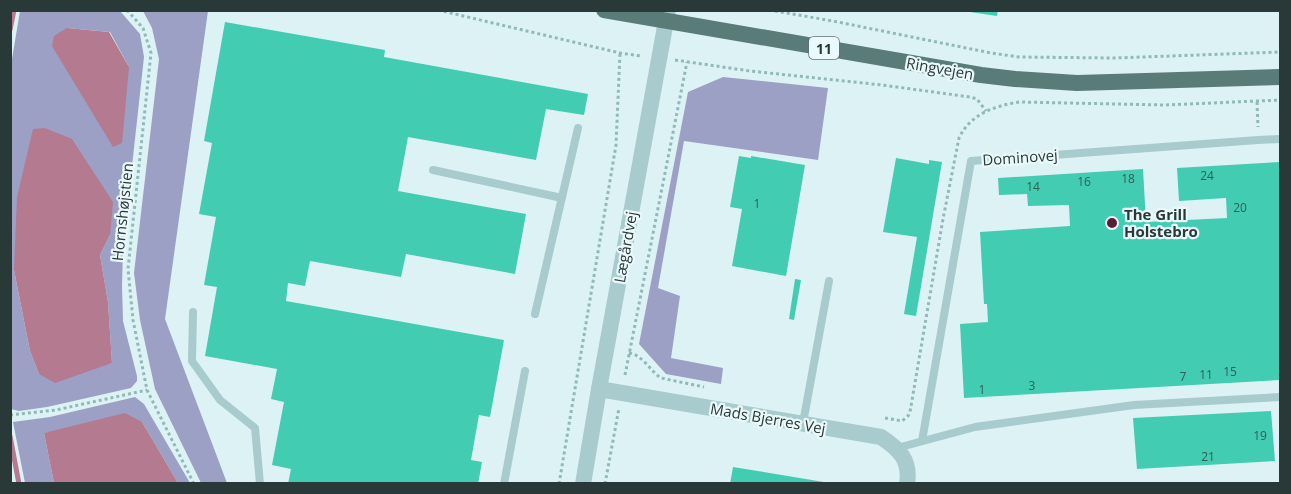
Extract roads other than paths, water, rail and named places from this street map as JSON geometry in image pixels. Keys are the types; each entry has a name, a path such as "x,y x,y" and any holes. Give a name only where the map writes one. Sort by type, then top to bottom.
{"main road":[{"name":"Ringvejen","path":"604,10 667,16 970,74 1015,79 1077,83 1281,77"}],"street":[{"name":"Lægårdvej","path":"583,483 667,16"},
{"name":"Mads Bjerres Vej","path":"599,389 881,437 897,448"},
{"path":"897,448 905,459 907,483"}],"lane":[{"path":"535,314 578,128"},
{"name":"Dominovej","path":"922,441 971,161 1281,139"},
{"path":"433,170 562,198"},
{"path":"803,423 829,281"},
{"path":"193,312 192,361 220,400 255,428 260,483"},
{"path":"504,483 525,371"},
{"path":"897,448 975,427 1134,405 1281,397"}],"waterway":[{"path":"10,30 14,10"},
{"path":"10,436 19,484"}],"place":[{"name":"The Grill Holstebro","path":"1112,223"}]}
